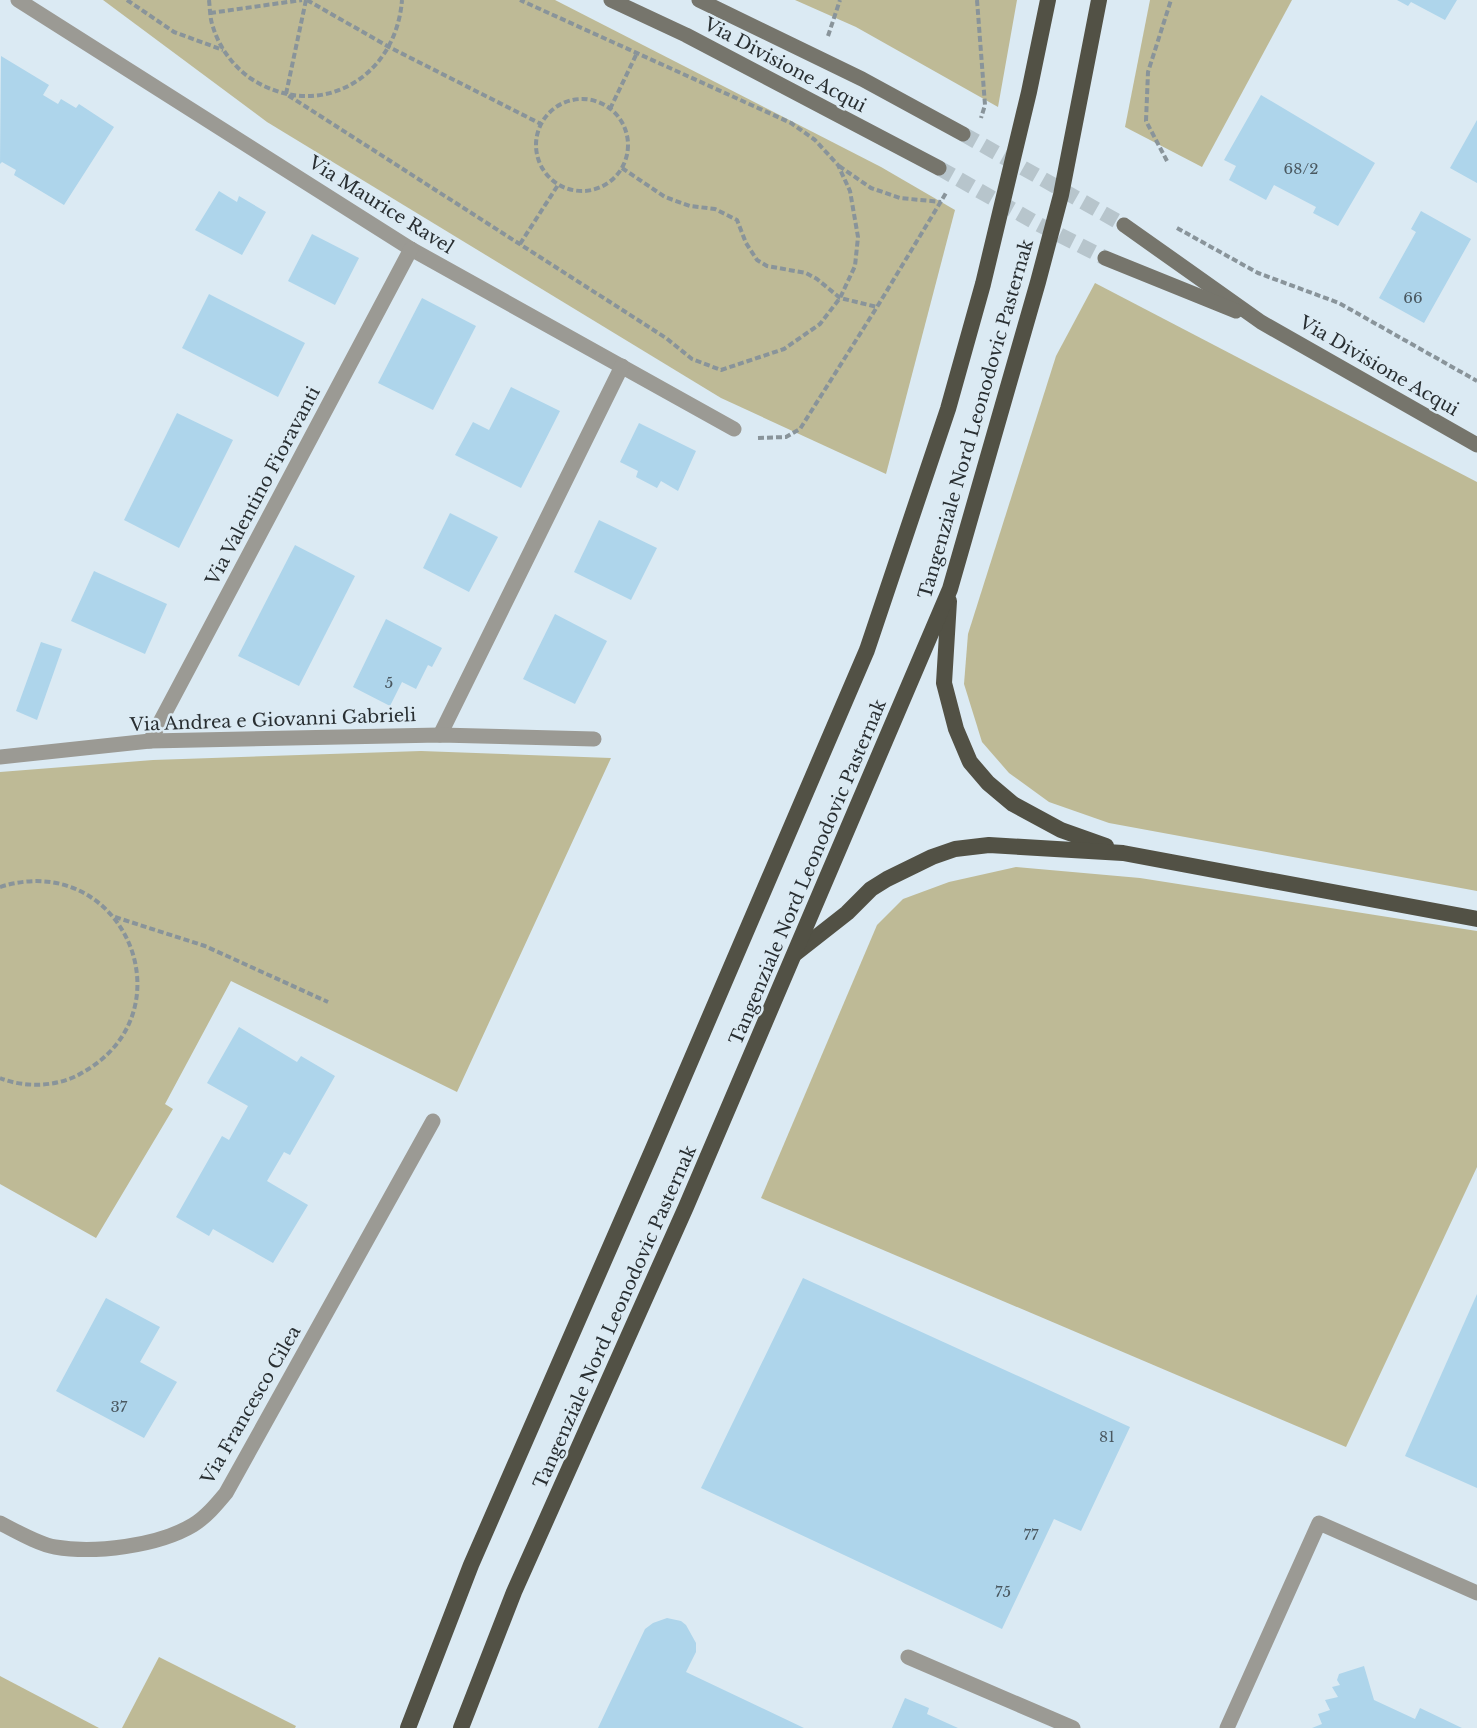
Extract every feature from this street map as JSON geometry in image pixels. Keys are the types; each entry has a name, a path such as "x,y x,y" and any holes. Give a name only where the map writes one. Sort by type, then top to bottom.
{"highway":[{"name":"Tangenziale Nord Leonodovic Pasternak","path":"408,1728 471,1565 867,650 948,409 988,262 1029,92 1048,0"},
{"name":"Tangenziale Nord Leonodovic Pasternak","path":"461,1728 519,1581 687,1207 950,589 1061,195 1099,0"},
{"path":"950,589 944,683 956,729 970,762 988,783 1012,804 1061,830 1124,853"},
{"path":"795,954 847,913 871,890 905,870 956,849 989,844 1124,853 1477,919"}],"main road":[{"name":"Via Divisione Acqui","path":"611,0 686,35 939,168"},
{"name":"Via Divisione Acqui","path":"699,0 862,80 963,134"},
{"name":"Via Divisione Acqui","path":"1124,225 1261,322 1477,445"},
{"name":"Via Divisione Acqui","path":"1105,258 1261,322"}],"street":[{"name":"Via Maurice Ravel","path":"18,0 411,249 734,429"},
{"name":"Via Valentino Fioravanti","path":"150,741 411,249"},
{"name":"Via Andrea e Giovanni Gabrieli","path":"440,735 622,366"},
{"name":"Via Andrea e Giovanni Gabrieli","path":"0,757 150,741 440,735 594,739"},
{"name":"Via Francesco Cilea","path":"0,1523 52,1547 85,1550 120,1548 157,1539 192,1526 209,1513 226,1493 433,1121"},
{"path":"1227,1728 1319,1523 1477,1593"},
{"path":"908,1658 1073,1728"}],"path":[{"path":"127,0 174,32 223,50"},
{"path":"209,0 212,27 223,50 240,71 262,85 286,94 666,338 692,359 721,370 784,349 820,324 840,298 855,266 858,237 849,191 838,165"},
{"path":"210,14 305,0 389,47 541,124"},
{"path":"286,94 305,0"},
{"path":"286,94 308,96 330,93 350,85 368,73 383,57 395,38 401,18 402,0"},
{"path":"520,0 791,123 815,140 838,165 871,188 900,198 941,201"},
{"path":"828,36 840,0"},
{"path":"977,0 985,105"},
{"path":"1167,161 1146,121 1149,72 1171,0"},
{"path":"610,109 637,53"},
{"path":"572,100 592,100 610,109 621,121 627,136 627,152 622,168 605,185 581,192 558,185 545,174 537,158 536,141 541,124 554,109 572,100"},
{"path":"622,168 665,197 690,206 715,209 737,220 746,243 757,261 766,266 806,273 840,298 878,307"},
{"path":"520,244 558,185"},
{"path":"734,429 760,439 786,437 800,429 878,307 935,211"},
{"path":"1176,227 1258,273 1340,303 1477,381"},
{"path":"0,887 15,882 57,882 96,900 114,916 127,937 133,952 138,984 135,1008 126,1031 112,1051 94,1066 73,1078 51,1084 28,1084 0,1078"},
{"path":"114,916 205,946 328,1002"}],"shaded area":[{"path":"103,0 555,0 881,167 955,210 886,474 721,398 267,122"},
{"path":"795,0 1017,0 998,107 856,27"},
{"path":"1150,0 1292,0 1202,167 1125,127"},
{"path":"1095,283 1477,482 1477,891 1109,823 1049,802 1009,773 982,742 964,684 968,634 1056,356"},
{"path":"421,751 611,758 457,1092 231,981 165,1104 173,1109 96,1238 0,1184 0,772 153,760"},
{"path":"1016,867 1140,878 1477,931 1477,1167 1346,1447 761,1198 877,925 903,899 949,882"},
{"path":"159,1657 296,1726 295,1728 122,1728"},
{"path":"0,1676 99,1728 0,1728"}],"building":[{"path":"1397,0 1457,0 1445,20 1411,2 1408,6"},
{"path":"1,56 49,85 43,95 58,104 61,99 76,108 79,104 114,127 64,205 14,175 16,170 2,162 0,164"},
{"path":"1261,95 1375,163 1338,226 1313,213 1316,207 1274,185 1266,200 1229,180 1236,166 1224,160"},
{"path":"1477,120 1477,183 1450,168"},
{"path":"219,191 237,202 239,196 266,212 242,255 195,230"},
{"path":"1421,211 1471,239 1424,323 1379,298 1416,232 1411,229"},
{"path":"312,234 359,258 335,305 288,281"},
{"path":"209,294 305,343 278,397 182,348"},
{"path":"422,298 476,326 433,410 378,383"},
{"path":"511,387 560,411 521,488 455,455 473,422 489,430"},
{"path":"177,413 233,440 179,548 124,520"},
{"path":"639,423 696,451 678,491 661,481 657,488 636,477 638,471 620,462"},
{"path":"450,513 498,537 469,592 423,568"},
{"path":"599,520 657,548 631,600 574,572"},
{"path":"295,545 355,576 299,686 238,656"},
{"path":"94,571 167,604 145,654 71,621"},
{"path":"555,614 607,641 575,704 523,679"},
{"path":"386,619 442,648 432,667 428,665 416,689 402,682 390,706 353,687"},
{"path":"41,642 62,649 37,720 16,711"},
{"path":"239,1027 297,1062 301,1056 335,1076 290,1155 284,1152 267,1181 308,1205 273,1263 213,1229 209,1236 176,1217 222,1136 229,1140 248,1106 207,1083"},
{"path":"803,1278 1130,1427 1081,1531 1054,1519 1002,1629 701,1488"},
{"path":"1477,1294 1477,1488 1405,1456"},
{"path":"106,1298 160,1327 140,1362 177,1382 144,1438 56,1391"},
{"path":"667,1618 681,1621 686,1625 696,1643 696,1652 686,1672 804,1728 598,1728 645,1629"},
{"path":"1364,1666 1374,1700 1415,1719 1420,1708 1462,1728 1312,1728 1322,1724 1318,1714 1330,1710 1325,1700 1338,1697 1332,1687 1340,1685 1337,1680 1339,1674"},
{"path":"905,1698 929,1708 927,1714 958,1728 892,1728"}],"tunnel":[{"path":"963,134 1124,225"},
{"path":"939,168 1038,224 1105,258"}]}
